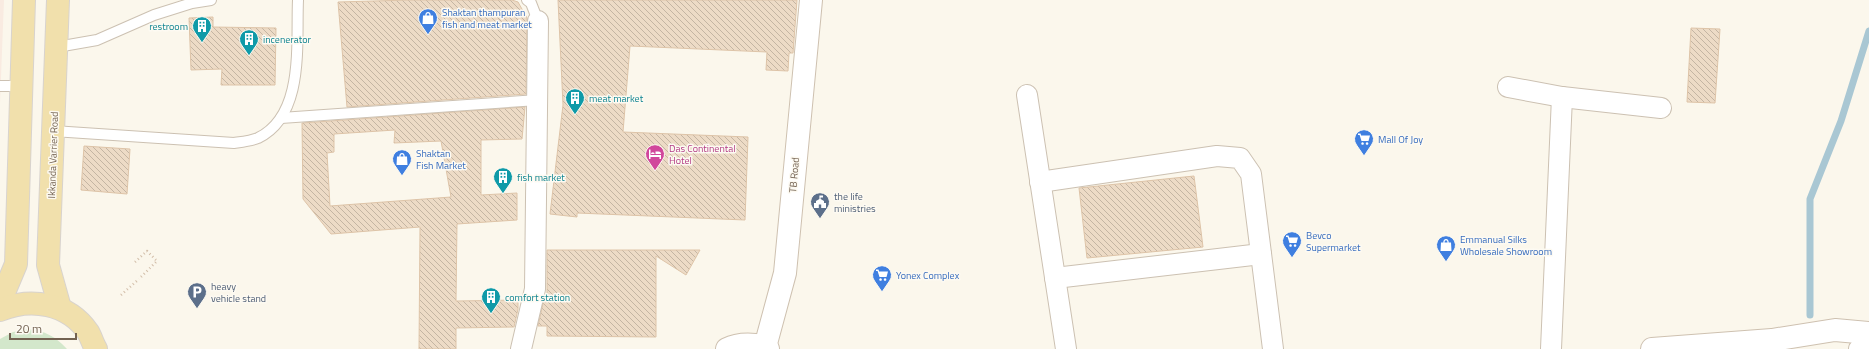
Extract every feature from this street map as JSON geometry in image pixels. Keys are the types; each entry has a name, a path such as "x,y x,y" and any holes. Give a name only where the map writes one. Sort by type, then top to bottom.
{"main road":[{"path":"0,302 16,264 24,0"},
{"name":"Ikkanda Varrier Road","path":"58,0 48,266 60,308"},
{"name":"TB Road","path":"766,348 785,273 811,0"},
{"path":"0,310 15,304 38,302 60,308 84,327 96,349"},
{"path":"1652,349 1772,340 1835,330 1869,333"},
{"path":"727,349 733,346 749,344 766,348"},
{"path":"1860,349 1869,345"}],"street":[{"path":"521,349 535,289 538,21"},
{"path":"1508,87 1562,97 1661,108"},
{"path":"1027,95 1066,349"},
{"path":"1551,349 1562,97"},
{"path":"1040,182 1217,156 1240,158 1251,174 1273,349"},
{"path":"1055,278 1261,254"}],"lane":[{"path":"57,47 97,40 154,14 192,3 211,0"},
{"path":"53,131 234,143 257,139 276,126 287,108 295,78 298,0"},
{"path":"527,0 531,3 538,21"},
{"path":"0,86 22,86"},
{"path":"281,118 538,100"}],"path":[{"path":"121,294 157,261 147,251 135,262"}],"shaded area":[{"path":"0,0 4,0 0,103"}],"green space":[{"path":"28,329 40,331 49,335 67,349 0,349 0,339 13,332"}],"building":[{"path":"512,0 518,2 527,18 526,94 347,107 338,2"},
{"path":"558,0 797,0 793,53 789,53 788,71 766,70 767,52 630,46 623,132 748,137 745,220 577,213 577,217 550,214 563,105"},
{"name":"incenerator","path":"213,17 213,27 276,28 275,85 221,85 222,69 191,70 189,18"},
{"path":"1691,28 1720,29 1715,103 1687,102"},
{"path":"525,107 522,139 481,140 481,195 517,193 517,220 457,224 456,301 518,300 518,309 514,327 456,328 456,349 419,349 420,227 331,234 303,199 302,123","holes":["395,130 394,143 441,141 451,197 330,206 327,153 334,152 334,134"]},
{"path":"84,146 130,149 127,194 81,190"},
{"path":"1194,176 1203,247 1087,258 1079,188"},
{"path":"547,250 700,250 686,275 656,256 656,337 547,336 547,326 538,326 544,299 547,299"}],"waterway":[{"path":"1810,315 1810,199 1841,121 1869,31"}],"place":[{"name":"Shaktan thampuran fish and meat market","path":"428,35"},
{"name":"restroom","path":"202,43"},
{"name":"incenerator","path":"249,56"},
{"name":"meat market","path":"575,115"},
{"name":"Mall Of Joy","path":"1364,156"},
{"name":"Das Continental Hotel","path":"655,171"},
{"name":"Shaktan Fish Market","path":"402,176"},
{"name":"fish market","path":"503,194"},
{"name":"the life ministries","path":"820,219"},
{"name":"Bevco Supermarket","path":"1292,258"},
{"name":"Emmanual Silks Wholesale Showroom","path":"1446,262"},
{"name":"Yonex Complex","path":"882,292"},
{"name":"heavy vehicle stand","path":"197,309"},
{"name":"comfort station","path":"491,314"}]}
